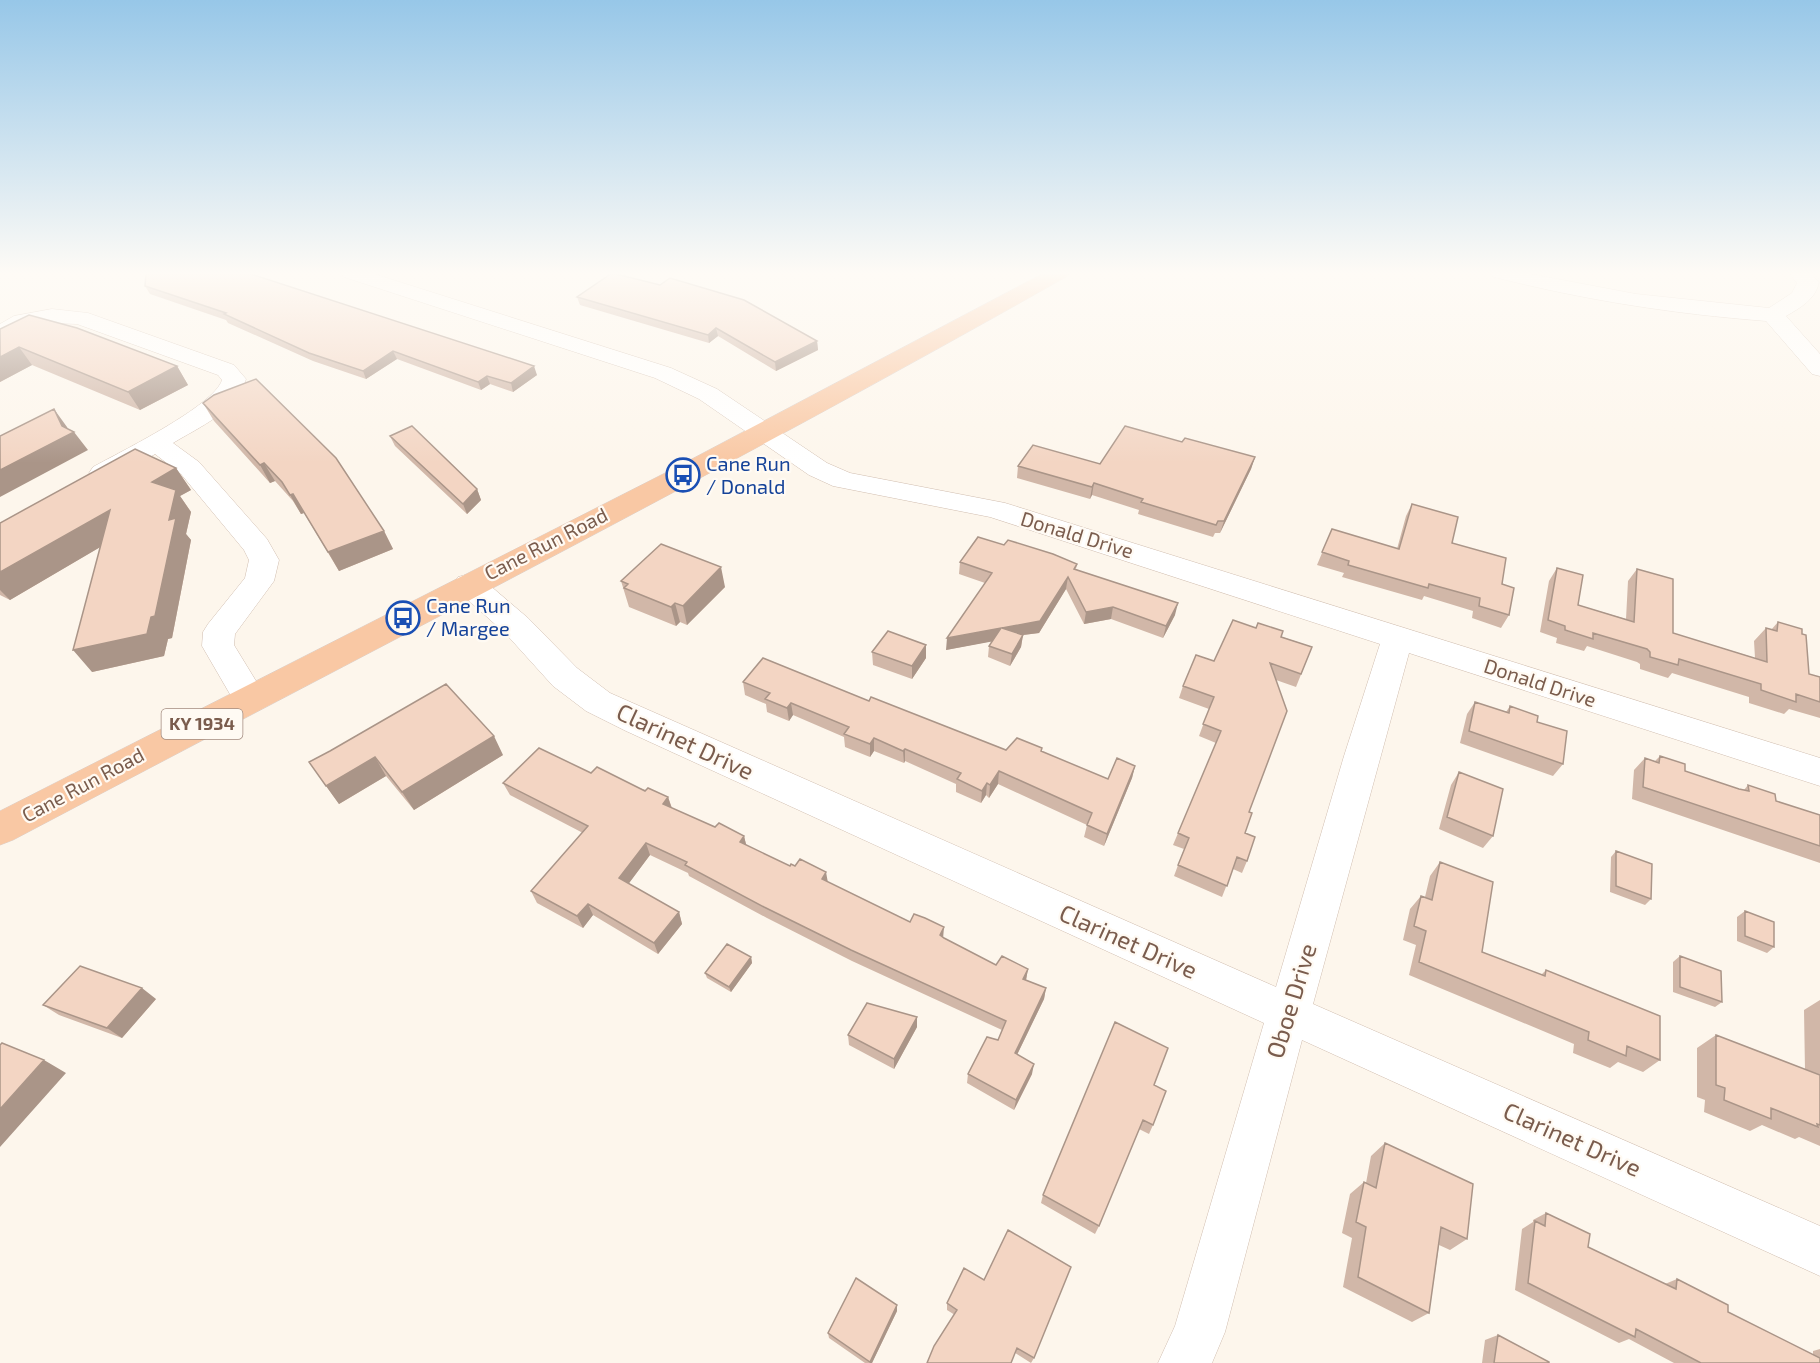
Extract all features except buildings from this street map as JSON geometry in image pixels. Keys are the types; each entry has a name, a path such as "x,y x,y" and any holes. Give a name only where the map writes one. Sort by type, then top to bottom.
{"highway":[{"name":"Cane Run Road","path":"0,829 944,337"}],"street":[{"path":"83,483 156,443 219,403 231,390 234,379 226,370 132,337"},
{"name":"Donald Drive","path":"549,337 663,373 708,394 818,469 843,480 995,509 1820,772"},
{"path":"1792,337 1820,369"},
{"path":"156,443 190,468 257,546 264,560 259,581 219,632 218,646 250,699"},
{"name":"Clarinet Drive","path":"469,584 517,626 565,677 608,707 1820,1251"},
{"name":"Oboe Drive","path":"1185,1363 1199,1332 1265,1098 1276,1050 1302,972 1373,715 1398,638"}],"place":[{"name":"Cane Run / Donald","path":"683,475"},
{"name":"Cane Run / Margee","path":"403,618"}]}
